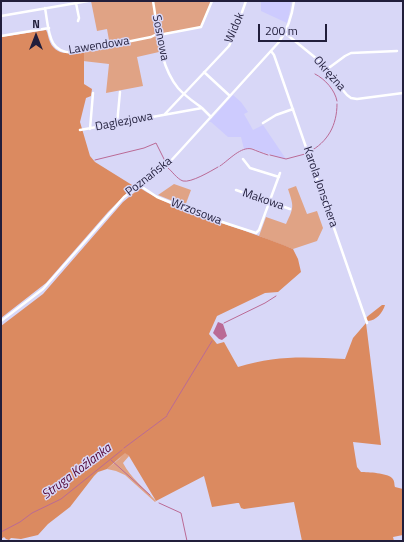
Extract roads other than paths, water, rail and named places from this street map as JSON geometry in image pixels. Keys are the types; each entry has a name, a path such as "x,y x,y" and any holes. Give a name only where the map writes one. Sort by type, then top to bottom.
{"street":[{"path":"1,16 88,1"},
{"name":"Sosnowa","path":"153,1 164,63 174,82 183,93 211,117"},
{"name":"Lawendowa","path":"45,8 51,40 60,51 71,53 151,37 159,34 183,32 201,27 212,1"},
{"name":"Widok","path":"183,93 229,46 246,1"},
{"name":"Poznańska","path":"1,321 43,289 121,200 169,163 271,51 285,33 292,15 294,1"},
{"path":"76,3 79,18 78,21"},
{"path":"1,36 49,28"},
{"name":"Okrężna","path":"285,33 311,54 347,95 353,98 403,93"},
{"name":"Karola Jonschera","path":"271,51 274,55 367,323"},
{"path":"326,70 345,56 351,54 397,51"},
{"path":"204,72 230,96"},
{"path":"117,124 120,92"},
{"path":"90,129 93,93"},
{"name":"Daglezjowa","path":"80,130 164,115 183,93"},
{"path":"164,115 202,108"},
{"path":"263,123 276,116 293,110"},
{"path":"243,159 250,168 279,177"},
{"path":"270,202 280,173"},
{"name":"Wrzosowa","path":"139,185 157,197 207,217 256,233 259,230 270,202"},
{"name":"Makowa","path":"236,190 290,209"}],"waterway":[{"path":"315,74 329,85 337,101"},
{"path":"309,152 316,148 330,132 337,112 337,104"},
{"path":"95,160 144,148 156,143 166,163"},
{"path":"220,166 239,151 252,149 268,155"},
{"path":"270,155 286,159 305,154"},
{"path":"168,168 179,179 187,181 201,176 218,167"},
{"path":"224,323 276,296"},
{"name":"Struga Koźlanka","path":"167,415 212,341"},
{"name":"Struga Koźlanka","path":"124,448 167,416"},
{"name":"Struga Koźlanka","path":"1,532 20,522 32,513 61,499 122,450"},
{"path":"111,460 150,495"},
{"path":"159,503 181,513 187,541"}]}
